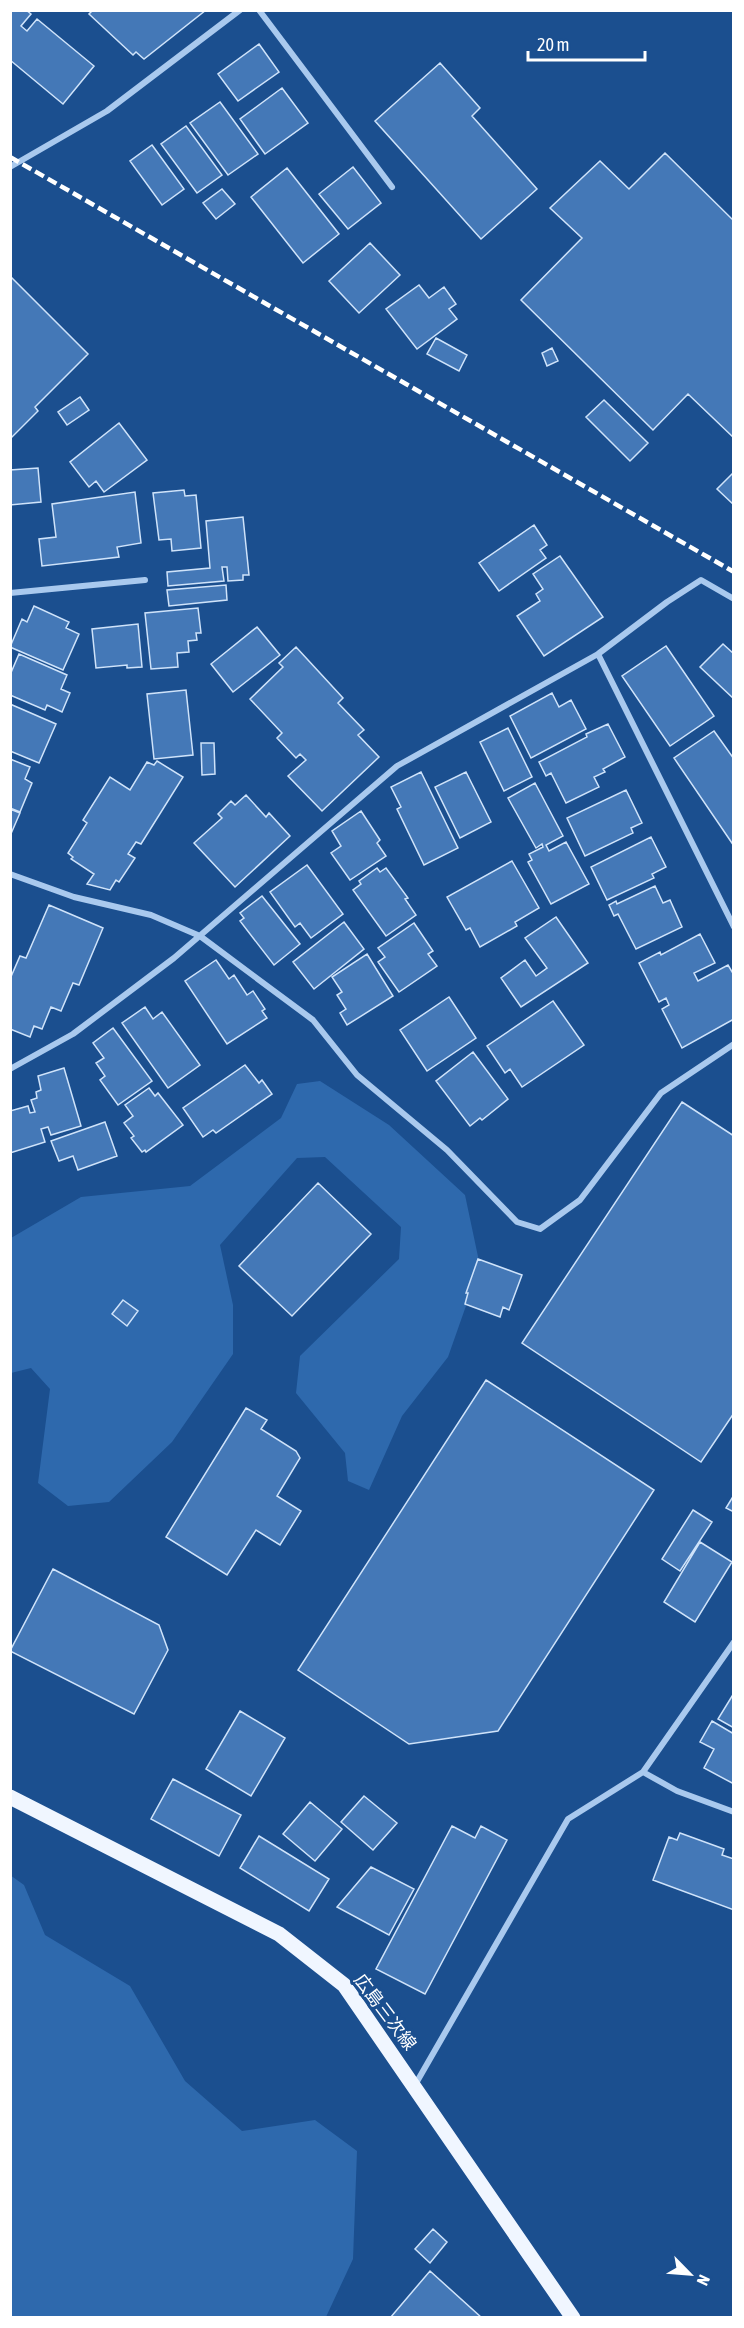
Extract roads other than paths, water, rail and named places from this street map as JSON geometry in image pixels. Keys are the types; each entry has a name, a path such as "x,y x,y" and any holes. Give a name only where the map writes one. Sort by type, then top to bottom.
{"main road":[{"name":"広島三次線","path":"10,1797 279,1934 344,1986 573,2318"}],"street":[{"path":"10,167 106,111 240,10"},
{"path":"259,10 392,187"},
{"path":"10,593 145,580"},
{"path":"10,1069 73,1034 174,958 396,765 598,654 701,580 734,599"},
{"path":"598,654 734,927"},
{"path":"10,874 74,897 151,915 200,936 313,1020 357,1075 447,1150 517,1222 540,1229 580,1200 661,1093 734,1044"},
{"path":"414,2085 568,1819 643,1772 734,1642"},
{"path":"643,1772 677,1791 734,1812"}],"railway":[{"path":"10,157 734,572"}]}
